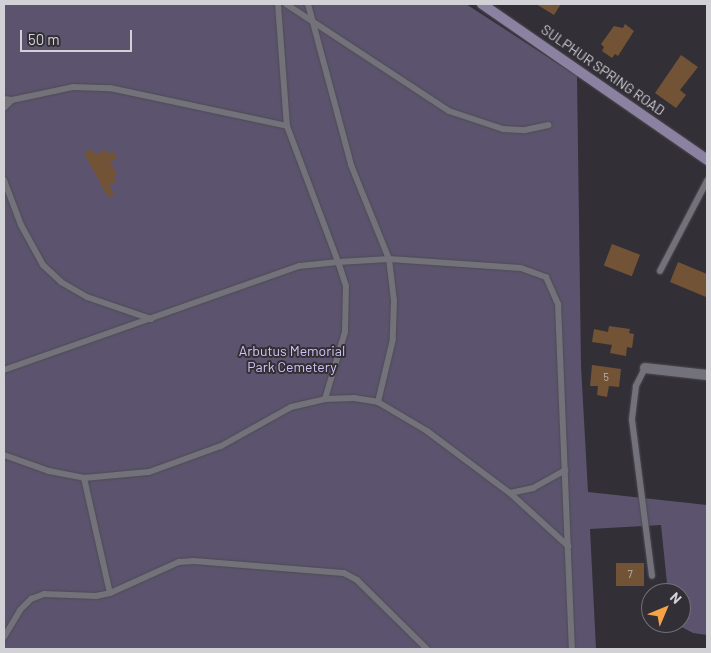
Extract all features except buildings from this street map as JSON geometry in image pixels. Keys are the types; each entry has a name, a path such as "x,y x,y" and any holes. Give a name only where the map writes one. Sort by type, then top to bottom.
{"main road":[{"name":"SULPHUR SPRING ROAD","path":"482,4 707,160"}],"street":[{"path":"645,368 707,375"}],"lane":[{"path":"278,4 286,126 346,286 346,332 325,399"},
{"path":"286,4 448,111 503,129 525,130 548,125"},
{"path":"308,4 351,165 389,259 394,301 393,339 378,402"},
{"path":"4,99 12,100 73,87 110,88 286,126"},
{"path":"4,108 12,100"},
{"path":"4,180 34,252 55,276 87,297 151,319"},
{"path":"660,271 707,181"},
{"path":"4,370 299,266 389,259 522,268 546,277 558,304 572,649"},
{"path":"645,368 636,386 632,420 652,576"},
{"path":"4,455 49,471 84,478 148,472 187,460 221,446 284,410 325,399 378,402 420,427 510,493 568,546"},
{"path":"510,493 533,488 565,470"},
{"path":"84,478 110,593"},
{"path":"4,637 20,610 31,599 44,594 96,596 110,593 179,562 194,561 344,573 357,580 428,649"}],"green space":[{"name":"Arbutus Memorial Park Cemetery","path":"4,4 466,4 577,76 581,366 588,492 707,505 707,635 691,632 691,583 667,583 661,525 590,529 596,649 4,649"}]}
